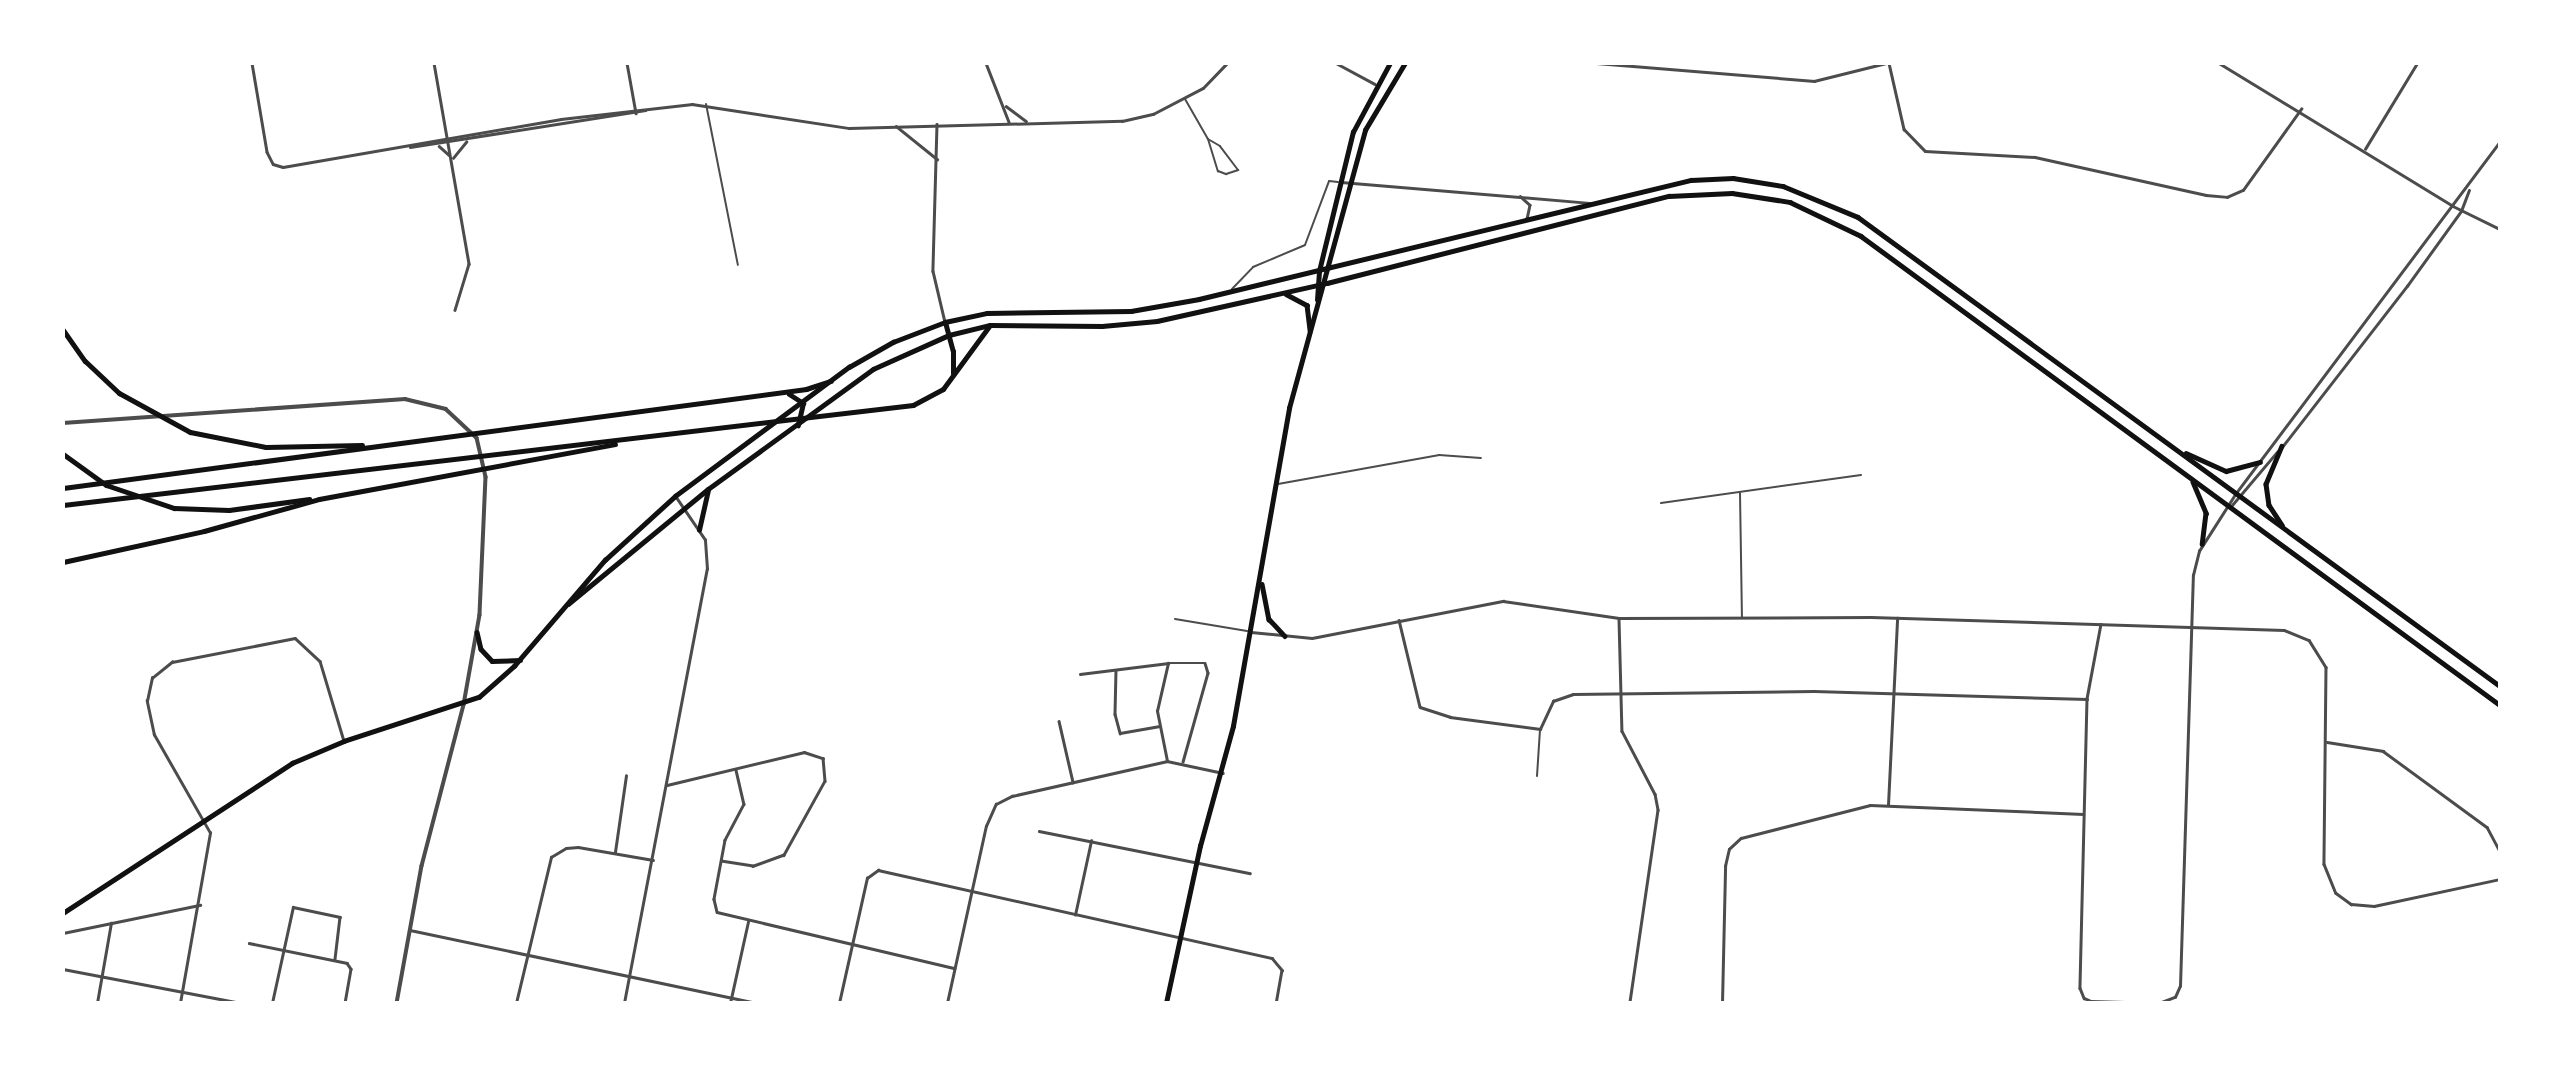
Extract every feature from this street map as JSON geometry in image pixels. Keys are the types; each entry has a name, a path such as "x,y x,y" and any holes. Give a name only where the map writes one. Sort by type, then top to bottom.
{"highway":[{"path":"945,322 953,376"},
{"path":"63,505 503,452 638,439 922,403 936,395 953,376 990,325"},
{"path":"63,330 106,382 143,410 201,436 266,447 367,446"},
{"path":"63,488 775,393 831,381"},
{"path":"775,393 795,394 803,402 798,425"},
{"path":"63,562 204,531 319,499 638,439"},
{"path":"63,454 126,494 160,506 202,511 319,499"}],"main road":[{"path":"1317,304 1319,271 1353,132 1375,84 1391,63"},
{"path":"1166,1003 1196,861 1223,773 1261,580 1274,484 1310,331 1317,304 1327,284 1370,119 1405,63"},
{"path":"63,913 204,818 292,763 344,741 464,705 490,689 520,660 605,560 675,496 870,354 945,322 1001,312 1131,311 1229,293 1667,183 1712,178 1765,182 1819,197 1866,222 2500,687"},
{"path":"564,606 708,489 880,364 949,335 990,325 1140,323 1327,284 1669,197 1710,193 1772,197 1806,207 1876,246 2500,705"},
{"path":"1550,214 1553,226"},
{"path":"1281,293 1305,302 1310,331"},
{"path":"2170,444 2219,470 2234,471 2260,463"},
{"path":"2282,446 2268,476 2266,495 2286,530"},
{"path":"2188,477 2206,507 2202,544"},
{"path":"699,530 708,489"},
{"path":"1261,580 1269,619 1285,636"},
{"path":"477,632 481,649 492,661 520,660"}],"street":[{"path":"252,63 272,162 284,167 584,116 636,111"},
{"path":"434,63 469,264 455,310"},
{"path":"627,63 636,111"},
{"path":"986,63 1009,122"},
{"path":"406,147 439,146 585,122 649,108 706,104 827,127 1131,120 1184,98 1213,81 1227,63"},
{"path":"1336,63 1375,84"},
{"path":"1596,63 1814,81 1887,63 1904,129 1925,151 2035,157 2206,195 2227,197 2242,190 2301,109"},
{"path":"2220,63 2301,109 2461,211 2500,229"},
{"path":"2365,149 2417,63"},
{"path":"1003,104 1028,122"},
{"path":"584,116 585,122"},
{"path":"937,124 933,271 945,322"},
{"path":"896,125 937,159"},
{"path":"452,160 467,141"},
{"path":"2101,624 2087,699 2082,995 2091,1001 2159,1003 2175,997 2180,986 2193,575 2202,544 2236,493 2470,186 2500,141"},
{"path":"439,146 452,160"},
{"path":"1341,182 1588,203"},
{"path":"2229,507 2242,498 2461,211 2470,186"},
{"path":"1520,196 1530,205 1527,219"},
{"path":"63,423 405,399 435,404 472,430 482,453 485,522 477,632 464,705 410,930 397,1003"},
{"path":"624,1003 707,569 707,546 675,496"},
{"path":"1251,632 1324,637 1503,601 1619,618 1897,618 2284,630 2309,640 2326,667 2324,864 2332,888 2342,899 2374,906 2500,879"},
{"path":"1619,618 1622,731 1655,794 1658,810 1630,1003"},
{"path":"1888,805 1897,618"},
{"path":"1399,620 1420,707 1450,716 1540,729 1545,711 1557,698 1619,692 1894,692 2087,699"},
{"path":"180,1003 210,844 204,818 160,748 148,707 152,678 172,662 295,638 320,661 344,741"},
{"path":"1080,674 1168,663 1198,662 1208,669 1183,762"},
{"path":"1167,761 1159,726 1158,705 1168,663"},
{"path":"1116,669 1115,714 1120,733 1159,726"},
{"path":"1059,720 1073,782"},
{"path":"2326,742 2383,751 2487,827 2500,851"},
{"path":"667,785 804,752 818,754 826,763 825,782 784,855 753,866 721,861"},
{"path":"947,1003 991,810 1012,796 1167,761 1183,762 1223,773"},
{"path":"736,770 744,804 725,840 715,909 748,922 954,968"},
{"path":"615,853 626,776"},
{"path":"1722,1003 1725,866 1734,843 1750,835 1786,829 1846,808 1888,805 2083,814"},
{"path":"1039,831 1250,873"},
{"path":"1075,915 1091,841"},
{"path":"516,1003 551,857 571,847 653,860"},
{"path":"839,1003 869,875 878,870 1281,963 1276,1003"},
{"path":"63,933 200,905"},
{"path":"272,1003 293,907 340,917 335,959"},
{"path":"730,1003 748,922"},
{"path":"97,1003 111,923"},
{"path":"410,930 757,1003"},
{"path":"248,943 335,959 350,966 345,1003"},
{"path":"63,969 242,1003"}],"lane":[{"path":"1184,98 1208,139 1220,173 1238,170 1220,146 1208,139"},
{"path":"706,104 738,265"},
{"path":"1229,293 1253,267 1303,246 1312,234 1329,181 1341,182"},
{"path":"1274,484 1438,455 1481,458"},
{"path":"1661,503 1861,475"},
{"path":"1740,493 1742,618"},
{"path":"1175,619 1251,632"},
{"path":"1537,776 1540,729"}]}
